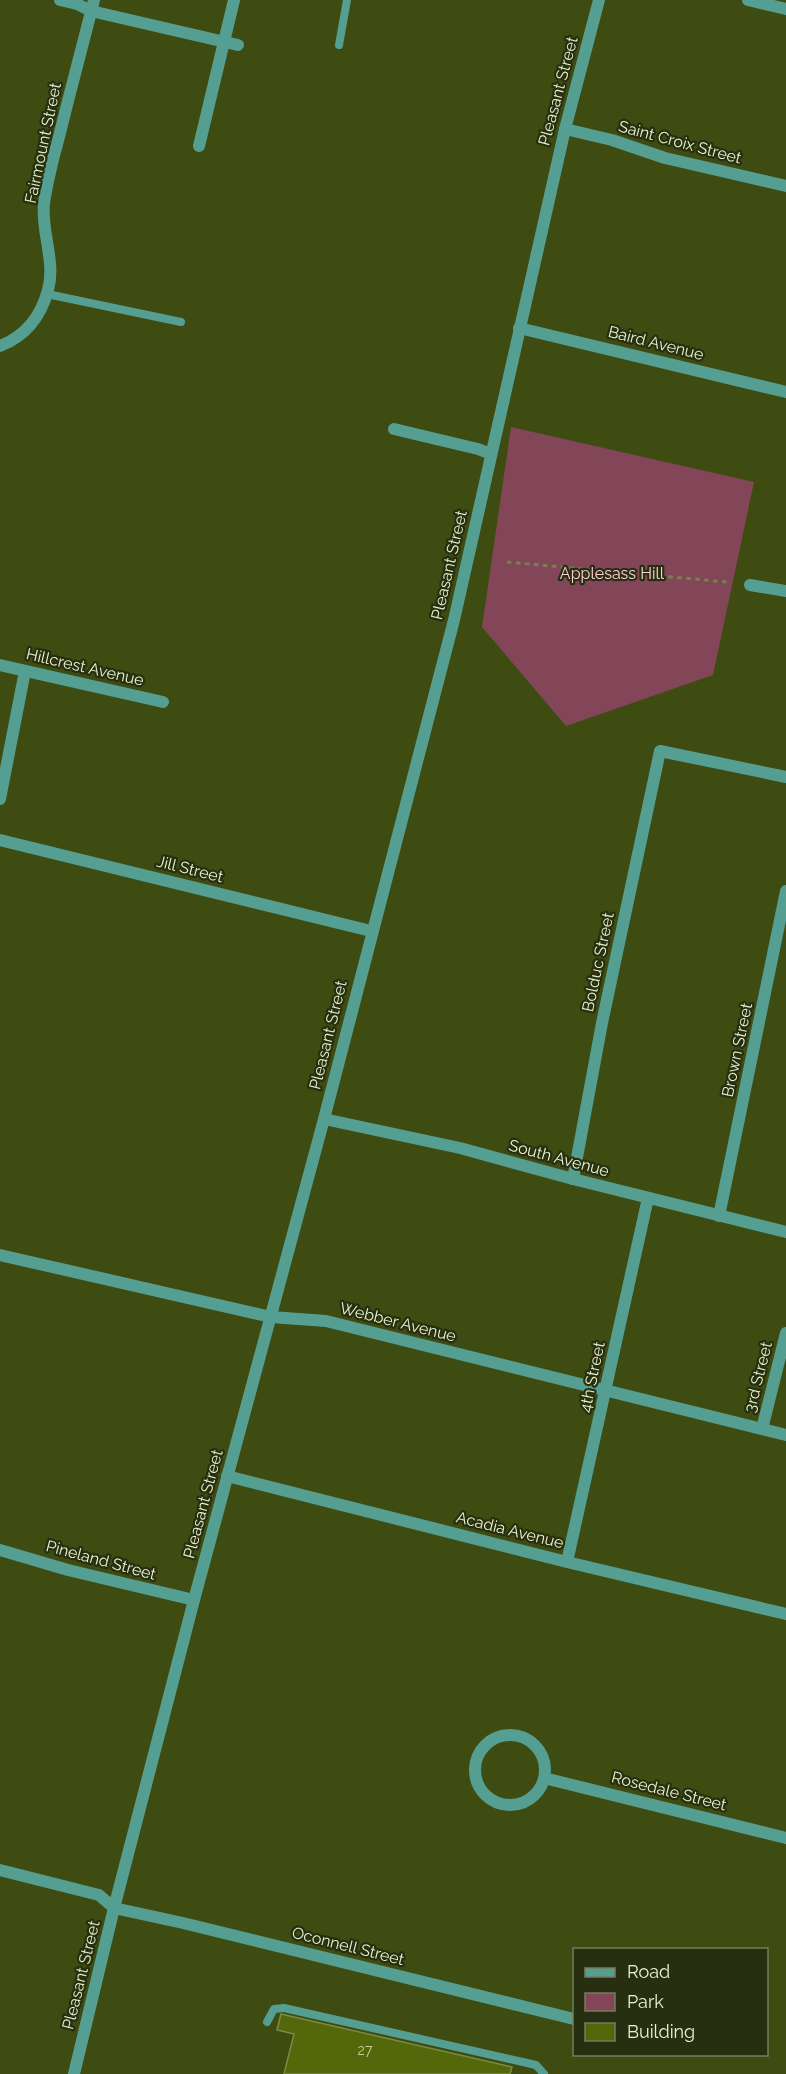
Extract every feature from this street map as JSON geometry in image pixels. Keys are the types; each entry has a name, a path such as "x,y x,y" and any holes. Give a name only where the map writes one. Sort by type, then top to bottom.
{"street":[{"path":"60,0 93,5 238,45"},
{"path":"199,146 234,0"},
{"name":"Pleasant Street","path":"74,2074 114,1908 194,1600 324,1119 454,620 565,129 599,0"},
{"path":"748,0 786,9"},
{"name":"Fairmount Street","path":"0,346 12,341 29,327 47,294 50,272 44,204 93,5"},
{"name":"Saint Croix Street","path":"565,129 612,140 665,158 786,186"},
{"name":"Baird Avenue","path":"519,328 786,392"},
{"path":"394,429 491,454"},
{"path":"750,585 786,591"},
{"name":"Hillcrest Avenue","path":"0,665 163,702"},
{"path":"0,798 25,671"},
{"name":"Bolduc Street","path":"573,1179 602,1023 660,752 786,777"},
{"name":"Jill Street","path":"0,840 372,930"},
{"name":"Brown Street","path":"719,1216 786,891"},
{"name":"South Avenue","path":"324,1119 460,1148 573,1179 786,1232"},
{"name":"4th Street","path":"567,1562 648,1198"},
{"name":"Webber Avenue","path":"0,1255 271,1317 326,1322 786,1435"},
{"name":"3rd Street","path":"762,1429 786,1333"},
{"name":"Acadia Avenue","path":"227,1476 567,1562 786,1614"},
{"name":"Pineland Street","path":"0,1550 80,1573 194,1600"},
{"path":"519,1736 529,1740 537,1748 545,1767 544,1778 540,1789 533,1797 512,1806 500,1805 490,1800 476,1782 474,1770 476,1759 488,1742 498,1737 519,1736"},
{"name":"Rosedale Street","path":"544,1778 786,1838"},
{"name":"Oconnell Street","path":"0,1870 99,1895 114,1908 573,2019"}],"lane":[{"path":"339,45 347,0"},
{"path":"47,294 181,322"},
{"path":"267,2022 274,2009 284,2008 536,2065 544,2074"}],"path":[{"path":"507,562 727,582"}],"green space":[{"name":"Applesass Hill","path":"511,427 754,482 713,675 566,726 482,627"}],"building":[{"path":"281,2014 512,2067 510,2074 284,2074 294,2034 277,2030"}]}
